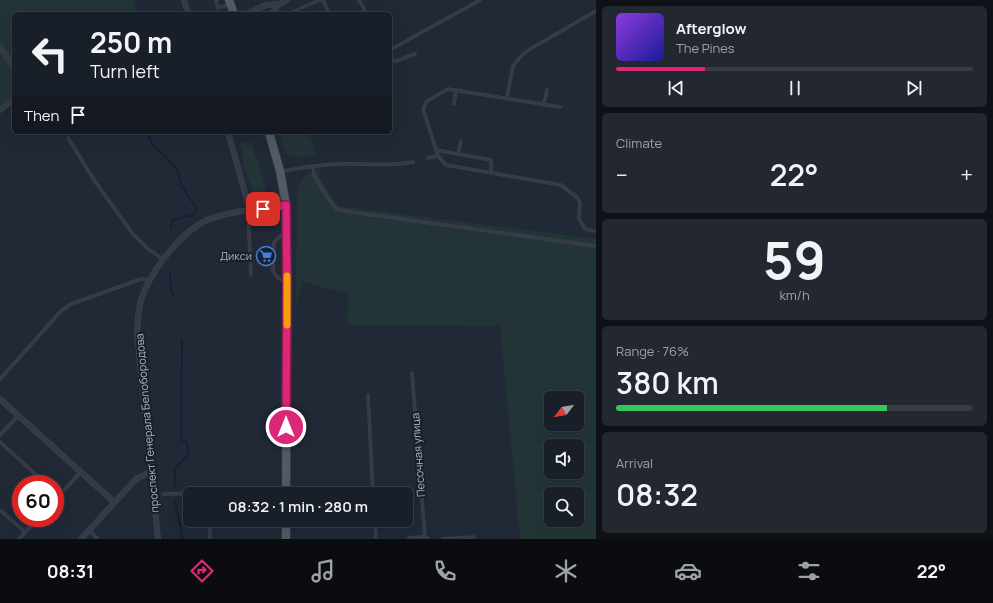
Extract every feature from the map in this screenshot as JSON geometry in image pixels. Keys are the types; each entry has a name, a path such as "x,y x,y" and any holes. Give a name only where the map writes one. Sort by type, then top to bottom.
{"main road":[{"path":"230,2 233,12"},
{"path":"270,134 280,171 286,205 286,487"},
{"path":"286,527 286,539"}],"street":[{"path":"184,0 187,12"},
{"path":"250,12 266,5 279,4 287,0"},
{"path":"273,12 279,4"},
{"path":"0,47 12,65"},
{"path":"0,110 12,100"},
{"path":"229,134 249,211"},
{"name":"проспект Генерала Белобородова","path":"158,539 137,333 141,301 150,280 163,259 178,242 204,222 221,216 286,205"},
{"path":"0,399 114,502"},
{"path":"81,539 136,479 152,471"},
{"path":"410,539 426,538"}],"lane":[{"path":"216,0 218,8 230,2"},
{"path":"293,12 320,0"},
{"path":"323,0 328,12"},
{"path":"359,0 366,12"},
{"path":"392,49 480,0"},
{"path":"507,98 512,66 520,57 530,49 596,11"},
{"path":"392,58 396,61 415,54"},
{"path":"560,107 448,89 427,101 423,109 438,156 446,165 561,185 578,198 580,204 579,219 585,229 596,231"},
{"path":"454,104 456,90"},
{"path":"544,104 547,90"},
{"path":"68,138 94,180 132,233 148,249 163,259"},
{"path":"458,154 461,141"},
{"path":"436,150 490,160 491,172"},
{"path":"428,158 438,156"},
{"path":"280,171 313,166 341,164 402,164 413,162"},
{"path":"313,166 314,175 326,195 336,208 344,211 596,246"},
{"path":"249,211 251,275"},
{"path":"286,231 274,242 273,272 278,278 287,283"},
{"path":"0,379 61,311 71,304 141,279 150,280"},
{"name":"Песочная улица","path":"412,373 426,538"},
{"path":"368,395 373,487"},
{"path":"0,435 18,415"},
{"path":"0,442 36,475"},
{"path":"64,490 81,472"},
{"path":"163,494 183,494"},
{"path":"0,510 25,532"},
{"path":"19,539 30,527"},
{"path":"210,527 210,539"},
{"path":"375,527 376,539"},
{"path":"89,530 98,539"},
{"path":"443,539 474,537"}],"shaded area":[{"path":"0,0 134,0 137,12 12,12 12,98 5,103 0,104"},
{"path":"279,134 310,134 316,154 294,157 286,153"},
{"path":"239,143 249,143 254,147 254,153 264,183 266,196 264,202 256,205 253,200 252,188 243,166 243,154"},
{"path":"319,169 321,180 338,206 596,239 596,539 520,539 500,326 347,325 348,294 303,281 296,307 297,190 303,177"}],"waterway":[{"path":"148,134 152,144 177,169 181,185 197,209 193,215 172,220 171,229"},
{"path":"170,273 171,289 174,295"},
{"path":"175,486 175,469 189,453 186,441 181,440 182,340"},
{"path":"175,501 183,539"}],"slow traffic":[{"path":"287,276 287,325"}],"place":[{"name":"Дикси","path":"266,256"}],"route":[{"path":"263,209 286,205 286,427"}]}
